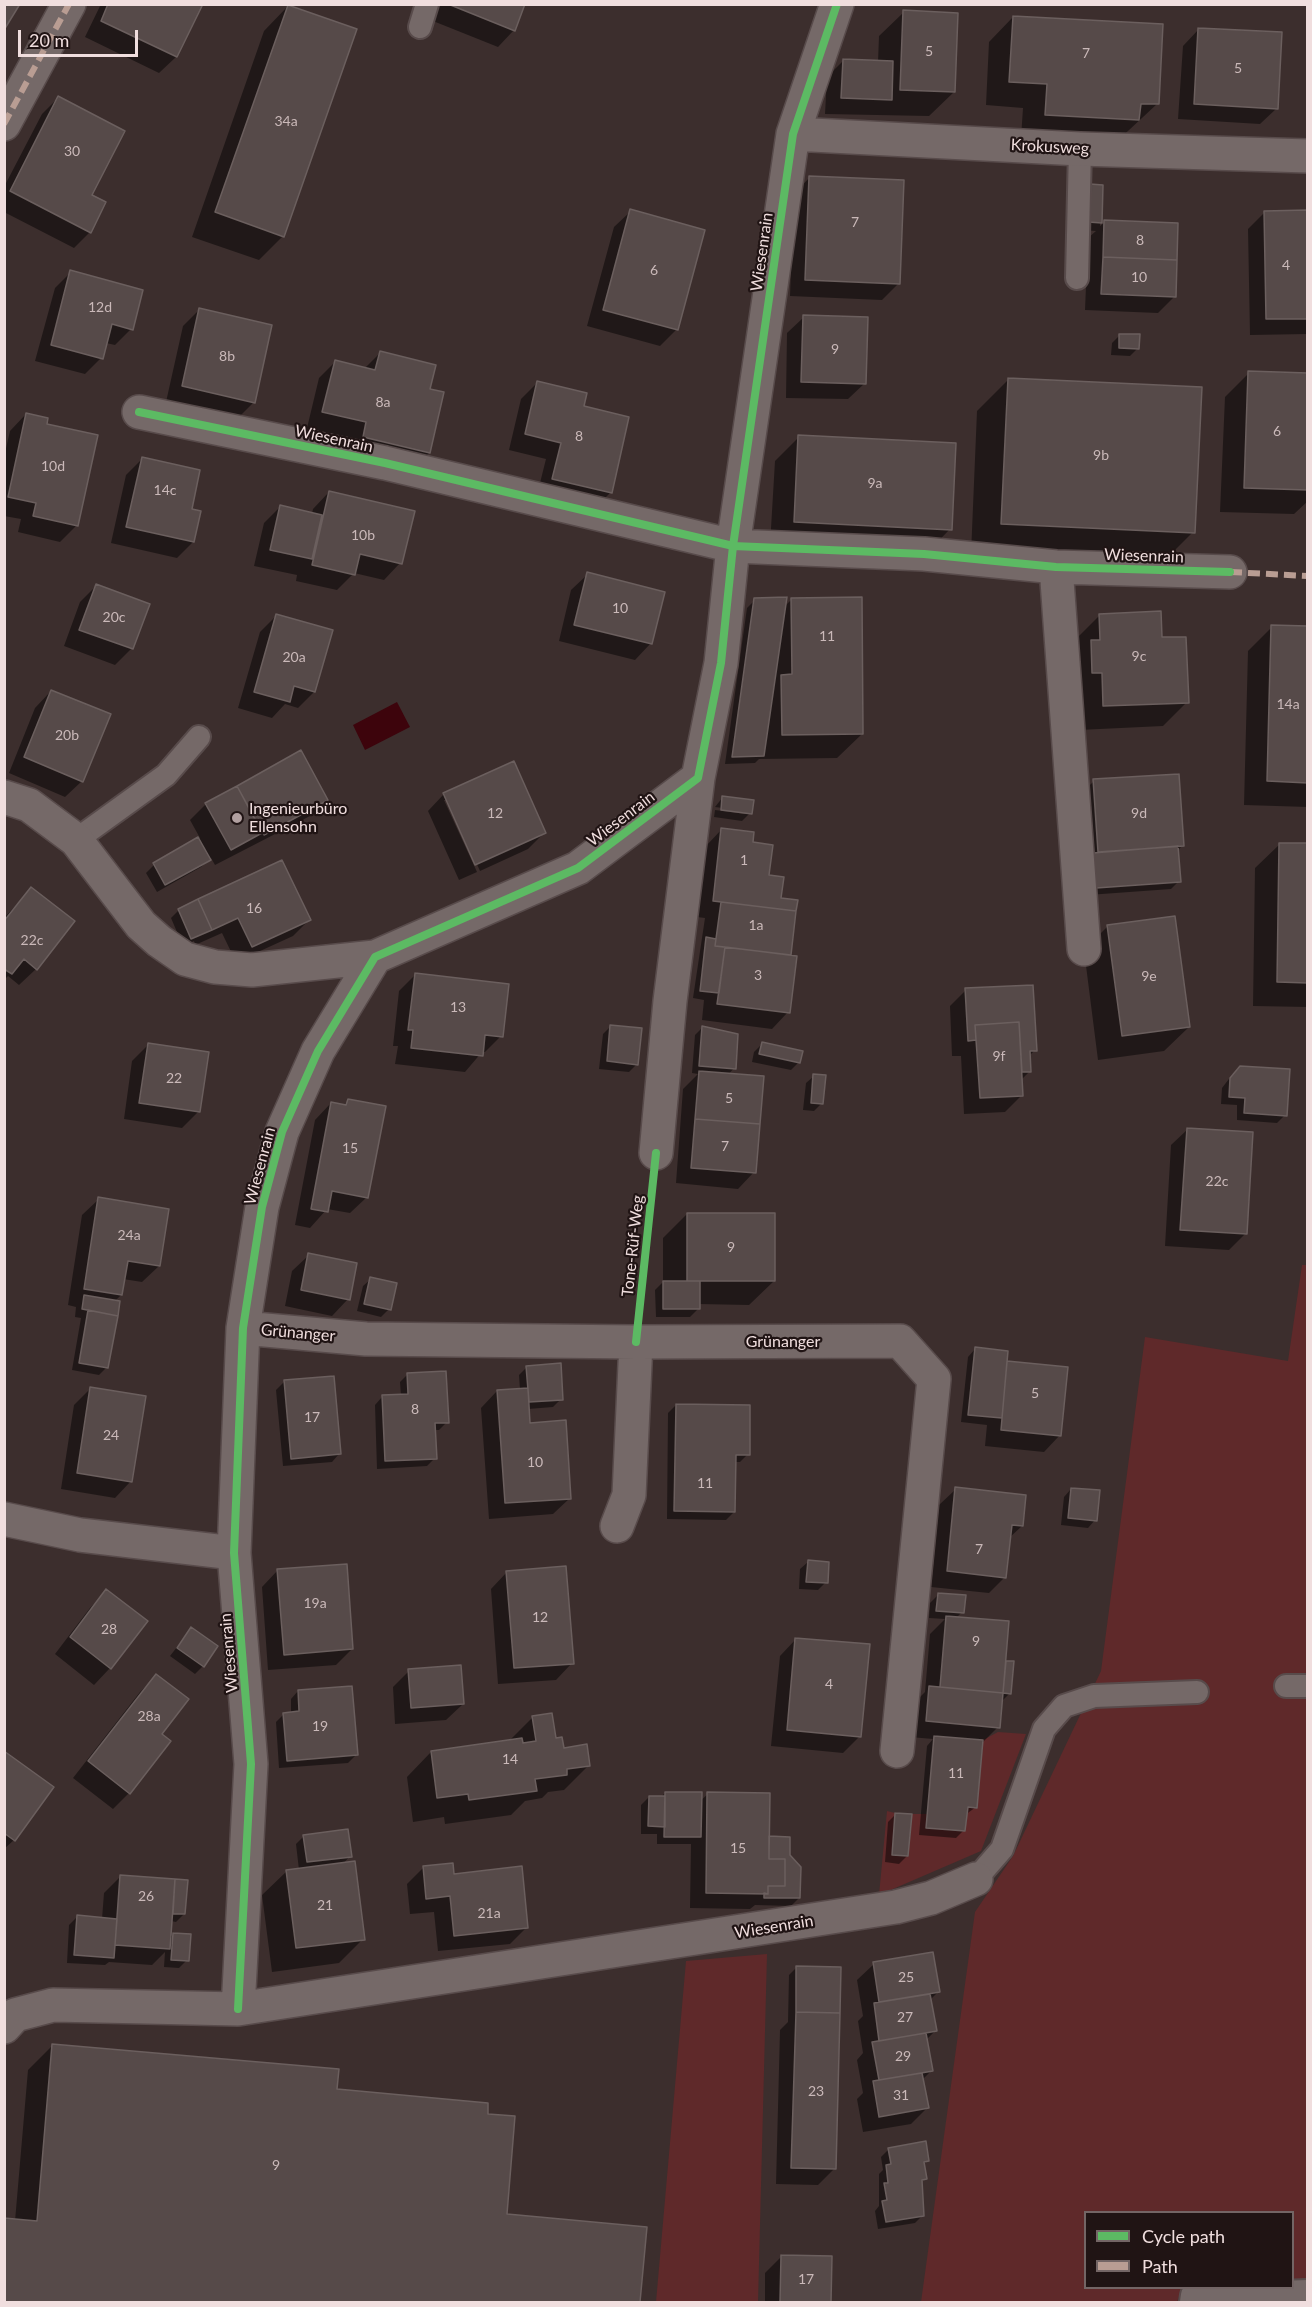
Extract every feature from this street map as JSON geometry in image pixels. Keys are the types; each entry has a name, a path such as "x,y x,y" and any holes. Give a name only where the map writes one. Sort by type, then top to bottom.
{"street":[{"path":"4,124 69,4"},
{"name":"Wiesenrain","path":"4,796 29,805 76,840 141,925 185,959 215,967 252,970 375,957 578,868 698,778 721,663 733,546 793,134 837,4"},
{"name":"Krokusweg","path":"793,134 1080,149 1308,156"},
{"name":"Wiesenrain","path":"140,412 385,463 733,546 924,554 1056,567 1230,572"},
{"path":"1056,567 1084,949"},
{"path":"656,1153 670,1001 698,778"},
{"name":"Wiesenrain","path":"238,2009 251,1764 234,1553 243,1328 262,1207 282,1132 318,1051 375,957"},
{"name":"Grünanger","path":"243,1328 366,1339 636,1342 900,1341 934,1379 897,1751"},
{"path":"617,1526 629,1495 636,1342"},
{"path":"4,1519 80,1535 234,1553"},
{"name":"Wiesenrain","path":"4,2027 15,2015 52,2005 238,2009 896,1907 931,1898 976,1879"}],"lane":[{"path":"420,27 427,4"},
{"path":"1077,278 1080,149"},
{"path":"76,840 165,775 199,737"},
{"name":"Wiesenrain","path":"976,1879 1002,1849 1044,1729 1064,1706 1094,1696 1197,1692"},
{"path":"1191,2302 1192,2295 1308,2291"}],"shaded area":[{"path":"397,702 410,727 365,750 353,725"},
{"path":"1302,1265 1307,1265 1307,2279 1294,2279 1294,2211 1084,2211 1084,2289 1182,2289 1177,2302 921,2302 975,1912 1013,1856 1101,1671 1145,1337 1288,1361"},
{"path":"998,1732 1026,1734 981,1851 879,1895 887,1811 895,1813 892,1855 908,1856 912,1814 928,1814 927,1828 965,1831 968,1807 977,1807 983,1740"},
{"path":"767,1954 758,2302 656,2302 686,1961"}],"building":[{"path":"4,4 20,4 4,30"},
{"path":"108,4 203,4 177,57 101,21"},
{"path":"448,4 525,4 515,31"},
{"path":"288,5 357,29 284,237 215,212"},
{"path":"903,10 958,13 955,92 900,90"},
{"path":"1013,16 1163,24 1159,104 1141,104 1139,120 1045,115 1047,84 1009,82"},
{"path":"1198,28 1282,32 1278,109 1194,104"},
{"path":"843,59 893,61 892,100 841,98"},
{"path":"58,96 125,131 92,195 106,202 91,233 10,191"},
{"path":"809,176 904,180 900,284 805,280"},
{"path":"1090,184 1103,185 1102,223 1088,222"},
{"path":"630,209 705,230 678,330 603,310"},
{"path":"1308,210 1308,319 1266,319 1264,211"},
{"path":"1104,220 1178,223 1177,260 1103,257"},
{"path":"1103,257 1177,260 1176,297 1101,294"},
{"path":"70,270 143,290 133,330 112,324 103,359 51,345"},
{"path":"199,308 272,325 255,403 182,386"},
{"path":"803,315 868,317 866,384 801,382"},
{"path":"1119,334 1140,334 1139,349 1119,348"},
{"path":"380,351 436,365 430,389 444,392 430,453 363,437 366,422 322,412 335,360 375,370"},
{"path":"1248,371 1308,373 1308,490 1244,488"},
{"path":"1008,378 1202,387 1195,533 1001,524"},
{"path":"537,381 587,393 584,406 629,417 612,493 552,479 561,443 525,434"},
{"path":"26,413 48,418 47,424 98,435 78,526 33,516 36,503 8,497"},
{"path":"798,435 956,443 952,530 794,522"},
{"path":"142,457 200,470 192,509 201,511 194,542 126,527"},
{"path":"329,491 415,511 402,564 360,554 355,575 312,565"},
{"path":"280,505 322,515 312,559 270,550"},
{"path":"587,572 665,592 652,644 574,625"},
{"path":"96,584 150,604 133,649 79,630"},
{"path":"787,597 764,756 732,757 754,598"},
{"path":"862,597 863,734 782,735 781,675 792,674 791,598"},
{"path":"1161,611 1162,637 1186,637 1189,703 1103,706 1102,673 1092,673 1091,640 1100,640 1099,614"},
{"path":"276,614 333,630 315,692 294,686 290,702 254,692"},
{"path":"1271,625 1308,626 1308,783 1267,781"},
{"path":"51,690 111,714 83,782 24,757"},
{"path":"301,750 328,800 264,835 237,786"},
{"path":"514,761 546,833 475,865 443,793"},
{"path":"1179,774 1184,846 1098,852 1093,779"},
{"path":"237,786 262,833 231,850 205,803"},
{"path":"722,796 754,800 752,814 721,810"},
{"path":"721,828 754,832 753,842 773,845 769,875 784,877 781,898 798,900 796,911 713,901"},
{"path":"198,837 211,860 165,885 153,863"},
{"path":"1279,843 1308,843 1308,983 1277,982"},
{"path":"1178,846 1181,882 1096,888 1093,853"},
{"path":"282,860 311,920 252,947 238,918 212,930 198,899"},
{"path":"31,887 75,921 37,970 24,959 12,974 4,969 4,921"},
{"path":"198,899 212,930 191,939 178,909"},
{"path":"721,902 796,911 791,955 715,946"},
{"path":"1175,916 1190,1027 1122,1036 1107,925"},
{"path":"706,937 716,939 715,946 725,947 719,993 700,991"},
{"path":"725,947 797,956 790,1013 717,1004"},
{"path":"415,973 509,984 503,1037 485,1035 483,1056 411,1048 413,1030 408,1030"},
{"path":"1033,985 1037,1051 1030,1051 1031,1072 1022,1072 1019,1022 975,1025 976,1040 968,1041 965,988"},
{"path":"1019,1022 1023,1096 980,1098 975,1025"},
{"path":"610,1025 642,1028 638,1065 607,1061"},
{"path":"702,1026 738,1034 736,1069 699,1066"},
{"path":"762,1042 803,1051 800,1063 759,1054"},
{"path":"148,1043 209,1052 200,1112 139,1103"},
{"path":"1240,1066 1290,1069 1287,1116 1244,1113 1245,1098 1229,1097 1230,1078"},
{"path":"699,1071 764,1076 760,1124 695,1119"},
{"path":"813,1074 826,1075 823,1104 811,1103"},
{"path":"348,1099 386,1106 368,1198 332,1191 328,1212 311,1209 331,1102 346,1105"},
{"path":"695,1119 760,1124 756,1173 691,1168"},
{"path":"1187,1128 1253,1132 1247,1234 1180,1230"},
{"path":"98,1197 169,1209 160,1266 128,1261 122,1295 84,1289"},
{"path":"687,1213 775,1213 775,1281 687,1281"},
{"path":"308,1253 357,1263 350,1300 301,1290"},
{"path":"370,1277 397,1283 391,1310 364,1304"},
{"path":"663,1281 700,1281 700,1309 663,1309"},
{"path":"84,1295 120,1301 118,1316 82,1309"},
{"path":"88,1310 118,1316 108,1368 79,1363"},
{"path":"975,1347 1008,1351 1002,1418 968,1415"},
{"path":"1007,1361 1068,1367 1061,1436 1001,1430"},
{"path":"561,1363 563,1400 529,1402 526,1366"},
{"path":"446,1371 449,1423 435,1423 437,1459 385,1461 382,1395 408,1394 407,1373"},
{"path":"334,1376 341,1454 291,1459 284,1380"},
{"path":"90,1387 146,1396 132,1482 77,1473"},
{"path":"528,1388 530,1423 566,1420 571,1499 505,1503 497,1390"},
{"path":"676,1404 750,1405 750,1455 736,1455 735,1512 674,1511"},
{"path":"955,1487 1026,1495 1023,1526 1012,1525 1006,1578 947,1571"},
{"path":"1071,1488 1100,1490 1097,1521 1068,1518"},
{"path":"808,1560 829,1562 828,1583 806,1582"},
{"path":"347,1564 353,1649 284,1655 277,1569"},
{"path":"566,1566 574,1664 514,1668 506,1571"},
{"path":"106,1589 148,1621 111,1669 70,1637"},
{"path":"938,1593 966,1595 964,1613 936,1611"},
{"path":"946,1616 1009,1621 1003,1693 940,1687"},
{"path":"191,1627 218,1646 204,1667 177,1648"},
{"path":"795,1638 870,1644 861,1737 787,1730"},
{"path":"1006,1661 1014,1661 1011,1694 1003,1693"},
{"path":"461,1665 464,1704 411,1708 408,1669"},
{"path":"156,1674 189,1699 162,1734 171,1741 130,1794 88,1761"},
{"path":"352,1686 358,1755 287,1761 283,1713 299,1711 298,1690"},
{"path":"929,1686 1003,1693 1000,1728 926,1721"},
{"path":"552,1713 556,1738 562,1737 564,1748 587,1744 590,1766 567,1769 567,1775 535,1779 537,1791 469,1800 468,1794 437,1798 431,1751 522,1738 523,1743 536,1741 532,1716"},
{"path":"934,1736 983,1740 977,1808 968,1807 965,1831 926,1828"},
{"path":"4,1751 54,1787 15,1841 4,1833"},
{"path":"665,1792 702,1792 701,1837 664,1837"},
{"path":"707,1792 770,1793 769,1859 785,1859 785,1886 768,1886 768,1894 706,1893"},
{"path":"649,1796 665,1796 665,1827 648,1826"},
{"path":"895,1813 912,1814 908,1856 892,1855"},
{"path":"348,1829 352,1857 307,1862 303,1835"},
{"path":"769,1836 790,1837 790,1855 801,1867 800,1898 764,1898 764,1893 768,1894 768,1886 785,1886 785,1859 769,1859"},
{"path":"355,1861 365,1940 296,1948 286,1870"},
{"path":"453,1863 454,1874 522,1866 528,1928 454,1936 450,1896 426,1899 423,1866"},
{"path":"120,1875 175,1879 170,1949 115,1945"},
{"path":"175,1879 188,1880 185,1914 173,1914"},
{"path":"77,1915 117,1919 114,1958 74,1955"},
{"path":"173,1933 191,1934 189,1961 171,1960"},
{"path":"933,1952 940,1992 879,2002 873,1962"},
{"path":"796,1966 841,1967 840,2013 796,2012"},
{"path":"930,1994 937,2031 879,2041 874,2003"},
{"path":"796,2012 840,2013 836,2169 791,2168"},
{"path":"926,2033 933,2071 879,2080 872,2042"},
{"path":"52,2044 339,2069 337,2089 488,2103 488,2114 515,2116 507,2214 647,2227 640,2302 4,2302 4,2218 37,2221"},
{"path":"922,2073 929,2108 879,2117 873,2081"},
{"path":"926,2141 929,2161 924,2162 927,2179 922,2180 924,2216 886,2222 882,2201 887,2200 884,2183 888,2183 886,2165 891,2164 888,2148"},
{"path":"781,2255 832,2256 831,2302 780,2302"}],"marked path":[{"path":"4,124 69,4"},
{"path":"1230,572 1308,576"}],"cycle path":[{"path":"238,2009 251,1764 234,1553 243,1328 262,1207 282,1132 318,1051 375,957 578,868 698,778 721,663 733,546 793,134 837,4"},
{"path":"139,412 385,463 733,546 924,554 1056,567 1230,572"},
{"name":"Tone-Rüf-Weg","path":"636,1342 656,1153"}],"place":[{"name":"Ingenieurbüro Ellensohn","path":"237,818"}]}
